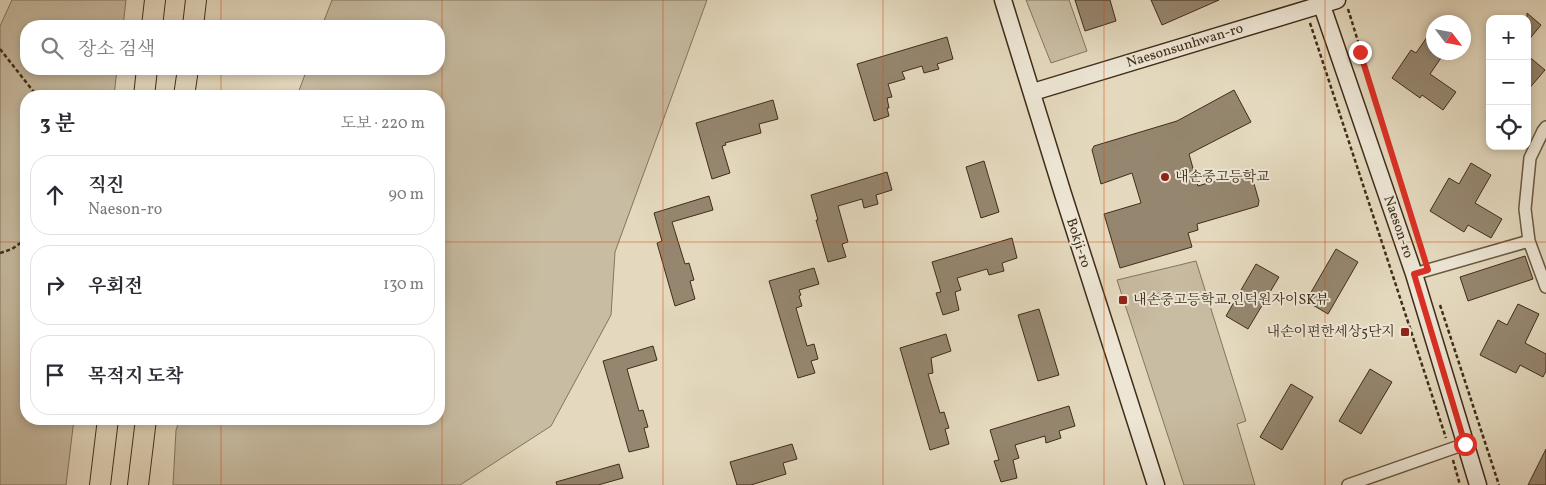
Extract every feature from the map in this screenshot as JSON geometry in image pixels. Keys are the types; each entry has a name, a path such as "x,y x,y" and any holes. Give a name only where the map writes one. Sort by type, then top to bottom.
{"highway":[{"path":"153,20 155,0"},
{"path":"194,20 196,0"},
{"path":"145,90 146,75"},
{"path":"185,90 187,75"},
{"path":"100,485 107,425"},
{"path":"138,485 145,425"}],"street":[{"name":"Bokji-ro","path":"1003,0 1156,485"},
{"name":"Naesonsunhwan-ro","path":"1033,92 1332,3"},
{"name":"Naeson-ro","path":"1332,3 1421,272 1457,447 1478,485"},
{"path":"1546,127 1530,158 1525,209 1529,241 1546,287"},
{"path":"1421,272 1529,241"},
{"path":"1348,485 1457,447"}],"path":[{"path":"1332,3 1421,272"},
{"path":"1306,10 1457,447 1460,485"},
{"path":"0,48 20,74"},
{"path":"21,75 32,90"},
{"path":"0,253 12,249 20,243"},
{"path":"1438,298 1499,485"}],"shaded area":[{"path":"12,0 126,0 124,20 20,20 20,75 116,75 115,90 20,90 20,425 73,425 66,485 0,485 0,26"},
{"path":"332,0 707,0 615,252 611,315 551,426 460,485 173,485 178,425 445,425 445,90 299,90 305,75 445,75 445,20 324,20"},
{"path":"1026,0 1069,0 1087,51 1051,63"},
{"path":"1196,261 1246,421 1237,424 1255,485 1184,485 1117,280"}],"building":[{"path":"1075,0 1110,0 1116,21 1085,31"},
{"path":"1151,0 1219,0 1162,25"},
{"path":"1531,16 1541,25 1531,37"},
{"path":"947,37 953,59 937,64 939,69 924,73 922,66 902,72 905,79 888,84 892,97 887,98 889,116 874,121 857,64"},
{"path":"1426,39 1426,60 1440,60 1430,74 1456,92 1443,110 1422,95 1420,98 1392,78 1411,50 1416,53"},
{"path":"1531,58 1545,70 1531,86"},
{"name":"내손중고등학교","path":"1234,90 1251,122 1189,154 1198,186 1250,170 1259,201 1258,206 1197,224 1198,230 1188,233 1192,247 1120,268 1104,214 1141,203 1132,173 1101,184 1092,150 1094,146 1177,121"},
{"path":"773,100 778,119 759,124 761,133 725,143 726,145 722,146 730,173 712,179 696,123"},
{"path":"984,161 999,212 981,218 966,167"},
{"path":"1471,163 1491,175 1475,203 1502,219 1491,238 1468,225 1464,232 1430,211 1449,178 1459,184"},
{"path":"887,172 892,190 876,195 878,204 864,208 862,199 838,206 848,242 842,244 846,257 828,262 811,195"},
{"path":"709,196 713,210 672,222 685,264 689,263 694,280 690,281 695,299 675,306 657,243 662,241 654,213"},
{"path":"1012,238 1017,258 1002,263 1004,271 989,275 987,269 957,278 961,290 955,292 959,310 943,315 936,293 941,292 932,262"},
{"path":"1336,249 1358,262 1328,314 1306,301"},
{"path":"1525,256 1533,279 1468,301 1460,277"},
{"path":"1256,264 1279,277 1248,329 1226,316"},
{"path":"814,268 819,284 799,290 802,306 796,308 807,346 814,344 818,359 811,361 815,373 798,378 769,281"},
{"path":"1518,304 1539,314 1525,343 1546,354 1546,371 1543,377 1520,365 1516,373 1480,355 1498,320 1507,325"},
{"path":"1039,309 1059,375 1038,381 1018,315"},
{"path":"946,334 951,351 931,358 933,373 928,374 940,413 944,412 949,428 945,429 949,444 930,450 900,348"},
{"path":"653,346 657,360 627,369 639,411 643,410 648,427 644,428 649,447 629,452 603,361"},
{"path":"1370,369 1392,382 1361,434 1339,421"},
{"path":"1291,384 1313,397 1282,450 1260,437"},
{"path":"1069,406 1075,426 1059,431 1061,438 1046,443 1045,436 1015,445 1019,458 1013,460 1017,478 1001,482 994,461 999,460 990,430"},
{"path":"792,444 797,459 783,463 786,474 751,485 737,485 730,462"},
{"path":"1546,449 1546,485 1528,485"},
{"path":"619,464 623,478 598,485 557,485 556,482"}],"place":[{"name":"내손중고등학교","path":"1165,177"},
{"name":"내손중고등학교.인덕원자이SK뷰","path":"1123,300"},
{"name":"내손이편한세상5단지","path":"1405,332"}],"route":[{"path":"1360,52 1428,270 1414,274 1465,444"}]}
